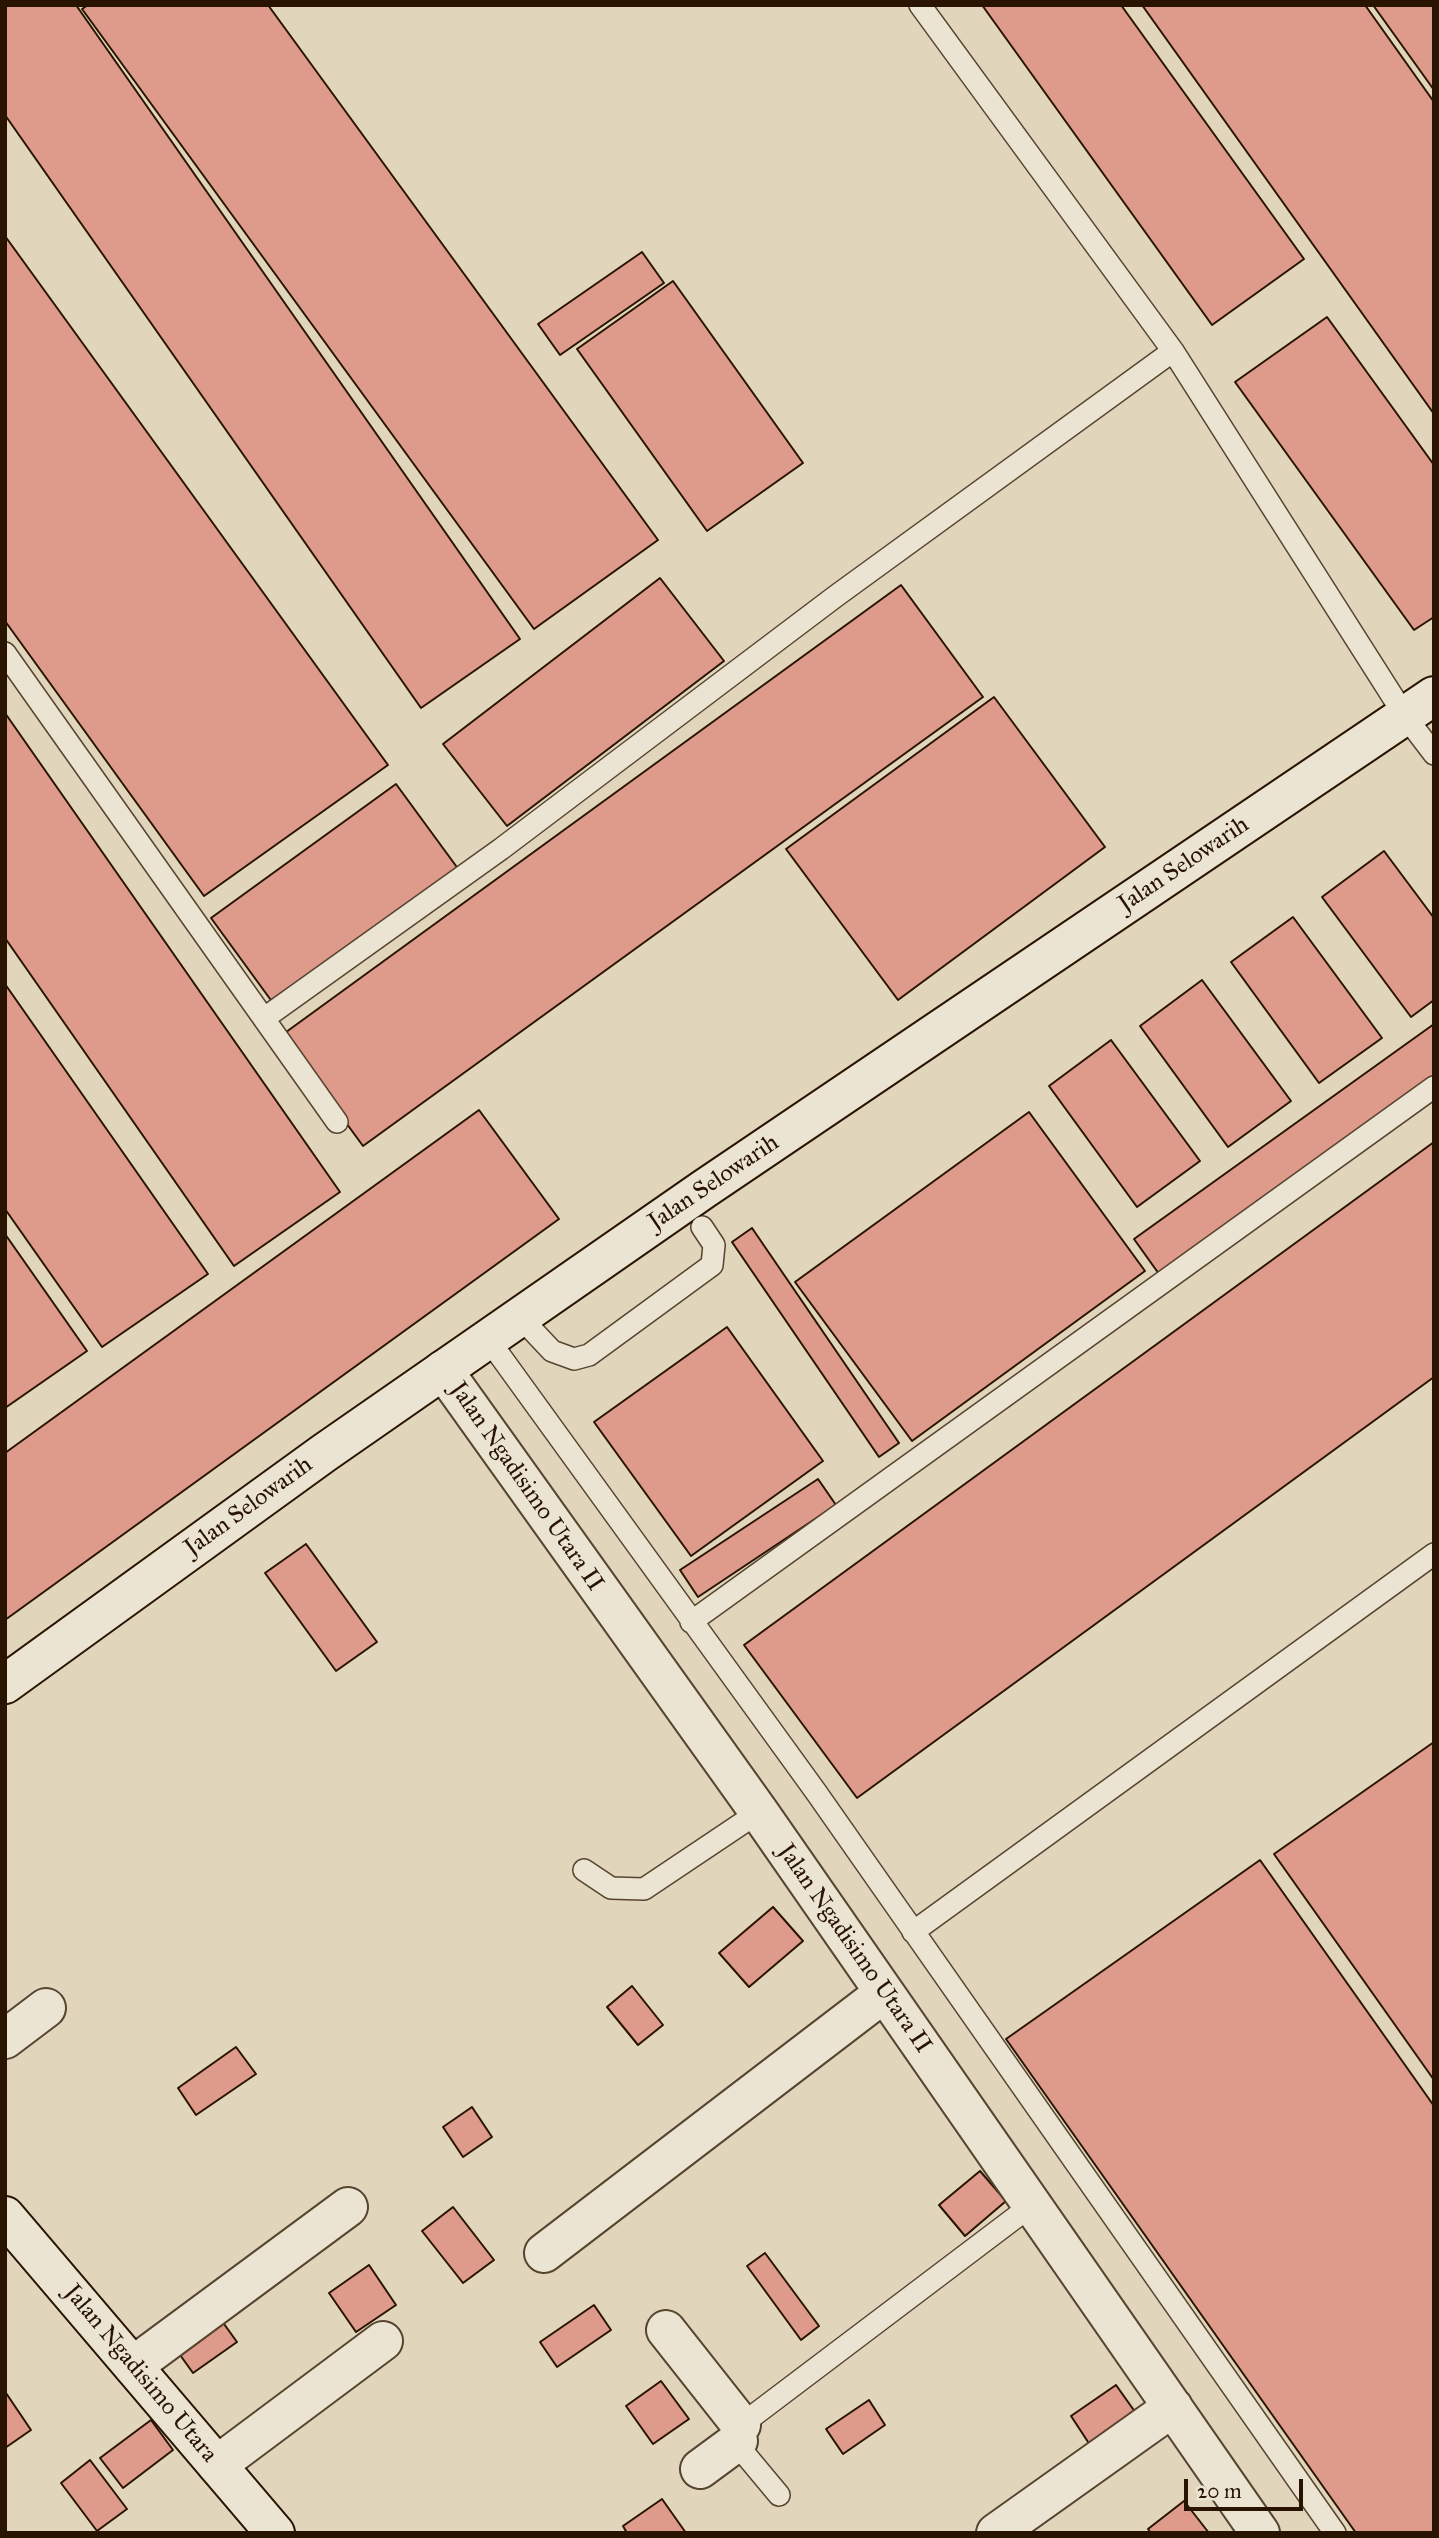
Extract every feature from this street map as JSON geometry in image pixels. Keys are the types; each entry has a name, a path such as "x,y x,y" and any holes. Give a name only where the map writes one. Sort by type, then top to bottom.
{"street":[{"name":"Jalan Selowarih","path":"5,1684 443,1370 715,1181 1419,706"},
{"name":"Jalan Ngadisimo Utara II","path":"443,1370 759,1812 1259,2533"},
{"path":"544,2253 884,1993"},
{"path":"5,2039 46,2008"},
{"path":"133,2366 348,2207"},
{"name":"Jalan Ngadisimo Utara","path":"5,2216 275,2533"},
{"path":"666,2330 739,2433 700,2469"},
{"path":"217,2465 383,2341"},
{"path":"996,2533 1172,2407"}],"lane":[{"path":"920,5 1173,351 1419,706 1434,754"},
{"path":"266,1017 500,849 836,596 1173,351"},
{"path":"5,653 266,1017 337,1122"},
{"path":"691,1622 1434,1087"},
{"path":"520,1317 552,1351 574,1359 589,1355 712,1265 714,1245 702,1227"},
{"path":"488,1339 816,1792 1335,2533"},
{"path":"913,1932 1434,1554"},
{"path":"584,1870 611,1888 644,1889 759,1812"},
{"path":"779,2495 739,2433 1032,2205"}],"building":[{"path":"5,5 76,5 520,639 421,708 5,115"},
{"path":"88,5 268,5 658,540 534,629 82,9"},
{"path":"982,5 1121,5 1304,259 1212,325"},
{"path":"1142,5 1365,5 1434,102 1434,414"},
{"path":"1373,5 1434,5 1434,90"},
{"path":"5,236 388,765 204,896 5,621"},
{"path":"642,252 664,283 560,355 538,324"},
{"path":"673,281 803,463 707,531 577,349"},
{"path":"1327,317 1434,465 1434,617 1414,630 1235,382"},
{"path":"660,578 724,661 507,826 443,744"},
{"path":"901,585 983,697 363,1146 282,1035"},
{"path":"994,697 1105,847 898,1000 786,849"},
{"path":"5,713 340,1192 234,1266 5,938"},
{"path":"396,784 459,870 273,1003 211,918"},
{"path":"1384,851 1434,918 1434,1000 1411,1017 1322,897"},
{"path":"1293,917 1382,1038 1319,1083 1231,962"},
{"path":"1202,980 1291,1101 1228,1147 1140,1026"},
{"path":"5,984 208,1274 102,1347 5,1209"},
{"path":"1434,1024 1434,1078 1159,1274 1134,1239"},
{"path":"1111,1040 1200,1161 1137,1207 1049,1086"},
{"path":"479,1110 559,1219 5,1620 5,1453"},
{"path":"1029,1112 1145,1271 912,1441 795,1282"},
{"path":"1434,1142 1434,1377 857,1798 744,1645"},
{"path":"752,1228 899,1443 879,1457 732,1242"},
{"path":"5,1234 87,1351 5,1408"},
{"path":"727,1327 823,1461 691,1556 594,1422"},
{"path":"818,1479 836,1505 698,1597 680,1570"},
{"path":"306,1544 377,1642 336,1671 265,1573"},
{"path":"1434,1742 1434,2080 1274,1854"},
{"path":"1260,1860 1434,2106 1434,2533 1356,2533 1006,2039"},
{"path":"773,1907 803,1941 749,1987 719,1953"},
{"path":"632,1986 663,2025 638,2045 607,2007"},
{"path":"236,2047 256,2074 196,2115 178,2088"},
{"path":"472,2107 492,2137 463,2157 443,2127"},
{"path":"980,2171 1006,2201 965,2236 939,2205"},
{"path":"453,2207 494,2260 463,2283 422,2231"},
{"path":"765,2253 819,2326 801,2340 747,2266"},
{"path":"369,2265 396,2305 356,2332 329,2293"},
{"path":"594,2305 611,2330 557,2367 540,2342"},
{"path":"214,2310 237,2342 193,2373 170,2341"},
{"path":"661,2381 689,2419 653,2444 626,2406"},
{"path":"1116,2385 1138,2416 1092,2448 1071,2416"},
{"path":"5,2394 31,2430 5,2448"},
{"path":"869,2400 885,2425 843,2454 826,2429"},
{"path":"151,2420 173,2450 123,2488 100,2458"},
{"path":"90,2460 127,2509 97,2531 61,2483"},
{"path":"662,2499 686,2533 627,2533 623,2526"},
{"path":"1184,2501 1209,2533 1151,2533 1148,2529"}]}
